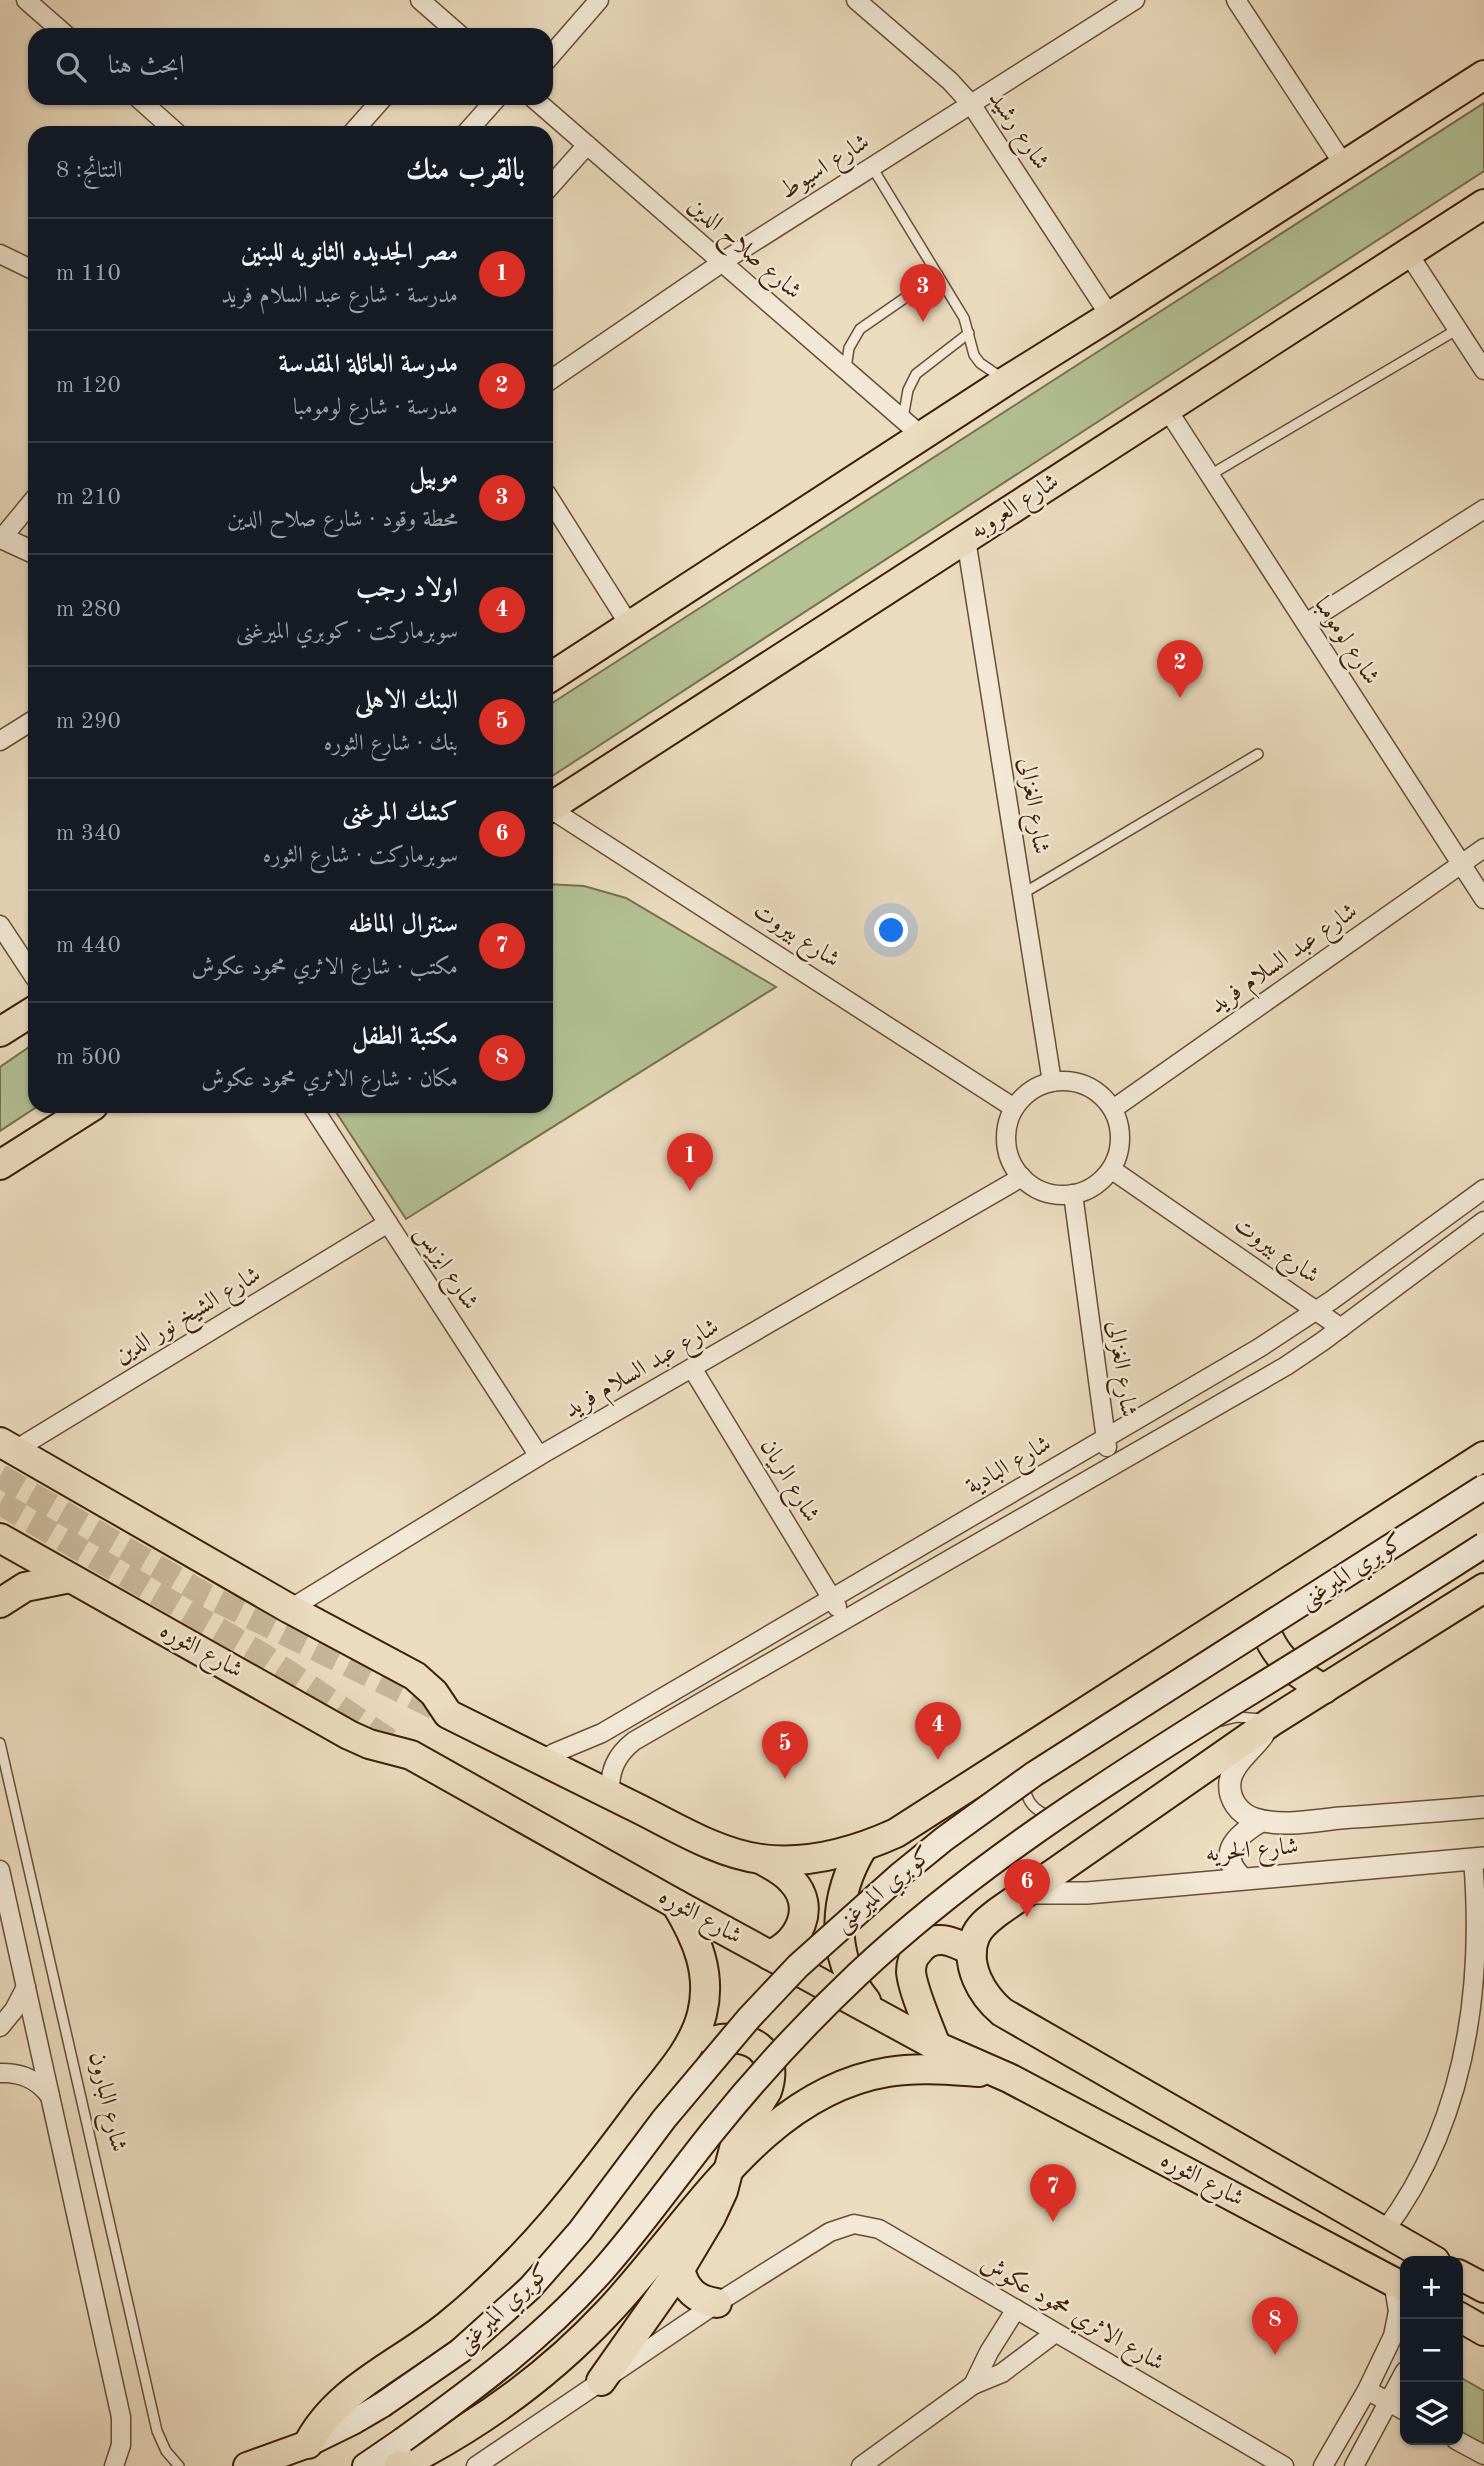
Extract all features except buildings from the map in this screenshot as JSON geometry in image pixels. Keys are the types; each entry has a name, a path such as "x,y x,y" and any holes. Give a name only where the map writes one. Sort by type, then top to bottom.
{"highway":[{"path":"553,676 630,626 912,428 1006,381 1484,75"},
{"name":"شارع العروبه","path":"553,806 1484,204"},
{"path":"0,1032 28,1014"},
{"path":"0,1165 82,1113"},
{"path":"7,1446 290,1609 415,1676 434,1693 448,1714 704,1841 760,1859 792,1880 802,1896 804,1915 798,1933 786,1947 769,1955"},
{"path":"760,1859 811,1858 863,1847 895,1832 1220,1630 1258,1600 1484,1456"},
{"name":"شارع الثوره","path":"0,1538 349,1735 380,1748 411,1755 936,2046 994,2072 1399,2284"},
{"path":"0,1603 25,1587 70,1578"},
{"path":"936,2046 913,1981 912,1963 921,1948 936,1940 952,1941 972,1951 974,1937 982,1926 1026,1893 1271,1722 1484,1588"},
{"path":"1258,1600 1263,1628 1277,1654 1298,1674 1324,1689"},
{"path":"863,1847 847,1876 839,1909 839,1928 845,1964 862,1996 874,2010"},
{"path":"308,2444 317,2427 337,2404 444,2328 519,2261 573,2200 685,2051 702,2014 705,1974 694,1934 676,1904"},
{"name":"شارع الثوره","path":"972,1951 976,1977 982,1990 1002,2012 1425,2256"},
{"path":"601,2381 680,2269 716,2209 739,2135 770,2083 766,2057 754,2044 738,2037 729,2036 706,2042 685,2051"},
{"path":"401,2453 473,2424 556,2362 622,2298 727,2173 782,2119 815,2098 850,2082 887,2072 994,2072"},
{"path":"680,2269 682,2280 696,2297 717,2303"},
{"path":"1463,2277 1484,2288"}],"main road":[{"name":"كوبري الميرغنى","path":"308,2444 382,2405 460,2351 530,2288 574,2238 664,2119 749,2018 798,1966 944,1839 1034,1774 1484,1487"},
{"name":"كوبري الميرغنى","path":"365,2466 401,2453 524,2349 568,2308 615,2256 715,2129 789,2043 858,1974 937,1905 1020,1841 1085,1796 1484,1545"},
{"path":"247,2466 308,2444"}],"street":[{"path":"26,0 58,28"},
{"path":"420,0 446,28"},
{"path":"553,53 599,0"},
{"name":"شارع رشيد","path":"856,0 971,103 1110,316"},
{"name":"شارع اسيوط","path":"553,378 722,263 1135,0"},
{"path":"1236,0 1345,165"},
{"path":"146,105 169,126"},
{"path":"358,126 377,105"},
{"path":"472,126 491,105"},
{"name":"شارع صلاح الدين","path":"541,105 912,428"},
{"path":"553,183 587,145"},
{"path":"1408,253 1484,370"},
{"path":"0,254 28,268"},
{"name":"شارع لومومبا","path":"1167,409 1484,899"},
{"path":"553,504 630,626"},
{"path":"28,506 1,537 28,550"},
{"path":"1306,623 1484,509"},
{"name":"شارع الغزالى","path":"966,538 1052,1082"},
{"path":"0,741 28,723"},
{"name":"شارع بيروت","path":"553,812 1014,1108"},
{"name":"شارع عبد السلام فريد","path":"1112,1109 1484,848"},
{"path":"0,925 28,967"},
{"path":"1052,1082 1080,1083 1098,1094 1117,1118 1121,1139 1111,1169 1094,1185 1073,1194 1046,1192 1022,1177 1015,1169 1007,1149 1007,1128 1014,1108 1031,1091 1052,1082"},
{"name":"شارع ايزيس","path":"317,1113 539,1456"},
{"name":"شارع بيروت","path":"1111,1169 1341,1328"},
{"name":"شارع عبد السلام فريد","path":"290,1609 539,1456 1022,1177"},
{"name":"شارع البادية","path":"542,1760 602,1732 1259,1348 1316,1311 1484,1189"},
{"name":"شارع الغزالى","path":"1073,1194 1110,1467"},
{"name":"شارع البادية","path":"610,1794 614,1764 622,1751 634,1741 1286,1366 1484,1221"},
{"name":"شارع الشيخ نور الدين","path":"7,1446 388,1223"},
{"name":"شارع الريان","path":"692,1368 845,1619"},
{"name":"شارع الحريه","path":"1271,1722 1253,1749 1237,1765 1230,1783 1231,1795 1239,1810 1253,1819 1287,1823 1484,1807"},
{"path":"1241,1878 1231,1863 1232,1845 1241,1834 1261,1821"},
{"path":"1383,2233 1433,2153 1470,2065 1481,1962 1479,1858"},
{"name":"شارع الحريه","path":"1026,1893 1087,1893 1479,1858"},
{"path":"0,1870 121,2417 121,2445 114,2466"},
{"path":"0,2027 15,2010 26,1987"},
{"path":"0,2073 29,2077 50,2096"},
{"name":"شارع الاثري محمود عكوش","path":"717,2303 830,2232 854,2224 879,2229 1284,2466"},
{"path":"1323,2466 1367,2390 1397,2324 1399,2284"},
{"path":"476,2466 717,2303"},
{"path":"973,2385 989,2352 1016,2309"},
{"path":"868,2461 973,2385 1002,2373 1055,2333"},
{"path":"1354,2466 1398,2407 1403,2382"},
{"path":"1367,2390 1398,2407"},
{"path":"1463,2443 1484,2455"},
{"path":"868,2461 891,2466"}],"lane":[{"path":"872,167 964,318 974,355 980,363 1006,381"},
{"path":"845,370 849,348 860,329 938,275"},
{"path":"1210,475 1458,329"},
{"path":"912,428 908,390 916,374 969,333"},
{"path":"1023,894 1258,754"},
{"path":"1059,1745 1037,1760 1029,1768 1025,1779 1028,1800 1044,1814 1055,1817 1075,1811 1215,1723 1249,1716 1271,1722"},
{"name":"شارع البارون","path":"0,1743 157,2431 166,2451 179,2466"}],"green space":[{"path":"1484,103 1484,171 553,775 553,702"},
{"path":"553,884 584,886 626,898 776,987 406,1219 337,1113 553,1113"},
{"path":"28,1048 28,1113 0,1131 0,1067"},
{"path":"1463,2379 1484,2391 1484,2448 1463,2437"}],"tunnel":[{"path":"0,1476 206,1595 448,1714"},
{"path":"0,1503 263,1655 405,1751"}],"place":[{"name":"موبيل","path":"923,322"},
{"name":"مدرسة العائلة المقدسة","path":"1180,698"},
{"name":"مصر الجديده الثانويه للبنين","path":"690,1191"},
{"name":"اولاد رجب","path":"938,1760"},
{"name":"البنك الاهلى","path":"785,1779"},
{"name":"كشك المرغنى","path":"1027,1917"},
{"name":"سنترال الماظه","path":"1053,2222"},
{"name":"مكتبة الطفل","path":"1275,2355"}]}
